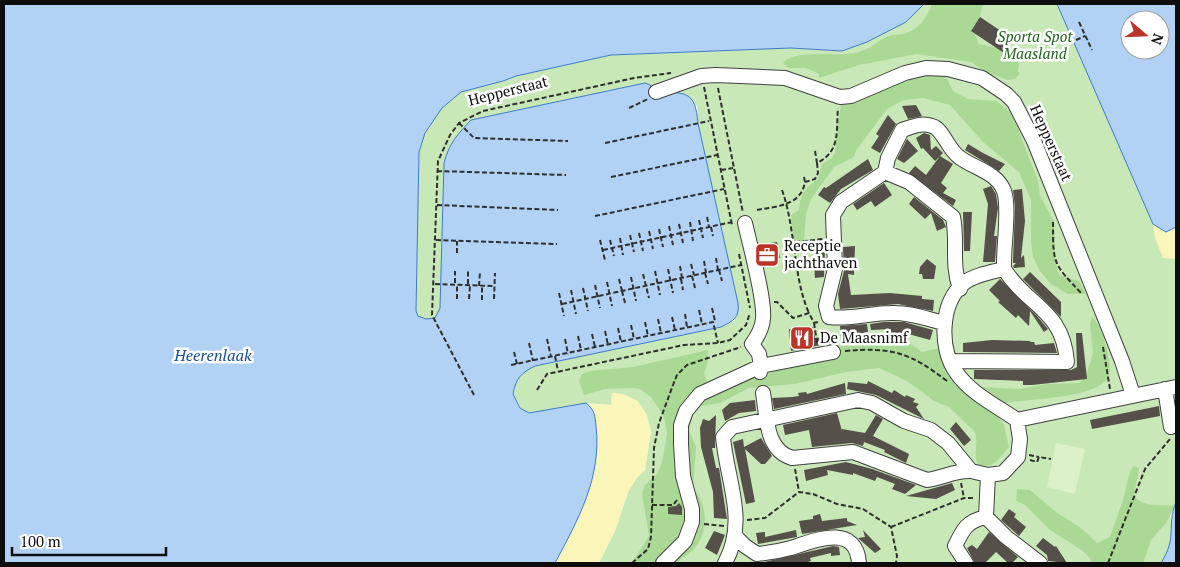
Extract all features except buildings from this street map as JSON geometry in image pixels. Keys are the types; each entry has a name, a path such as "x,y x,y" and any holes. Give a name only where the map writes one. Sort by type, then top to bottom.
{"lane":[{"name":"Hepperstaat","path":"840,97 851,96 905,73 926,68 948,69 972,74 982,78 1006,94 1014,102 1034,141 1122,361 1133,395"},
{"path":"656,92 701,76 716,75 785,78 840,97"},
{"path":"944,323 911,313 889,313 841,319 829,317 826,306 835,270 833,215 841,202 885,172 888,158 902,130 922,124 934,126 944,136 948,148 961,159 980,167 996,180 1004,191 1004,269 1017,288 1041,307 1056,324 1064,338 1067,362 951,361"},
{"path":"885,172 910,182 953,217 956,230 953,262 960,289"},
{"path":"737,225 762,304 763,318 760,332 752,344 759,354 760,369"},
{"path":"763,393 769,434 784,456 792,458 853,452 928,480 958,470 988,475 1003,473 1022,456 1017,420 967,385 956,372 951,361 944,323 953,298 964,282 1004,269"},
{"path":"663,563 685,541 692,522 692,509 683,476 681,444 681,425 686,411 700,394 760,369 833,352"},
{"path":"1017,420 1170,388 1171,427"},
{"path":"859,563 857,550 851,543 842,538 833,537 811,540 790,548 756,554 745,546 736,527 723,437 732,427 858,400 872,403 904,421 931,430 948,443 972,471"},
{"path":"988,475 986,517 1000,532 1040,563"},
{"path":"966,563 955,546 963,530 973,520 986,517"},
{"path":"725,563 736,527"}],"path":[{"path":"1079,22 1092,50"},
{"path":"1076,40 1085,36"},
{"name":"Hepperstaat","path":"474,395 432,315 435,284 438,171 443,146 459,123 483,111 634,78 677,72"},
{"path":"716,75 733,168 737,225"},
{"path":"701,76 724,189 737,225"},
{"path":"817,163 829,157 833,150 840,97"},
{"path":"605,143 709,120"},
{"path":"459,123 474,138 568,141"},
{"path":"805,182 815,179 818,173 815,151"},
{"path":"611,177 717,155"},
{"path":"720,170 733,168"},
{"path":"438,171 566,175"},
{"path":"757,210 787,204 796,200 804,192 804,177"},
{"path":"595,216 724,189"},
{"path":"782,190 787,204 803,299 816,322 818,354"},
{"path":"437,205 558,210"},
{"path":"707,218 713,236"},
{"path":"699,220 703,238"},
{"path":"1053,220 1054,258 1059,270 1086,299"},
{"path":"690,222 693,241"},
{"path":"679,224 683,243"},
{"path":"603,250 710,227 737,225"},
{"path":"669,226 673,245"},
{"path":"659,229 663,247"},
{"path":"650,231 653,249"},
{"path":"639,233 643,251"},
{"path":"630,235 634,252"},
{"path":"620,238 623,255"},
{"path":"436,240 557,244"},
{"path":"600,240 605,260"},
{"path":"610,240 614,256"},
{"path":"794,242 813,240"},
{"path":"457,241 457,253"},
{"path":"538,390 547,374 684,345 718,343 730,340 740,333 750,318 750,311 737,247"},
{"path":"716,258 722,282"},
{"path":"704,261 708,284"},
{"path":"691,264 695,288"},
{"path":"562,304 741,265"},
{"path":"680,266 683,290"},
{"path":"667,269 673,293"},
{"path":"455,271 456,299"},
{"path":"468,271 469,299"},
{"path":"655,271 660,295"},
{"path":"480,272 482,300"},
{"path":"494,299 495,273"},
{"path":"643,274 649,298"},
{"path":"631,277 636,301"},
{"path":"619,279 625,303"},
{"path":"607,282 612,306"},
{"path":"435,284 494,286"},
{"path":"595,285 600,308"},
{"path":"583,288 588,311"},
{"path":"571,290 576,314"},
{"path":"559,292 564,316"},
{"path":"762,304 777,302 793,318 809,312"},
{"path":"712,308 718,343"},
{"path":"699,310 702,324"},
{"path":"685,314 688,327"},
{"path":"672,317 675,330"},
{"path":"658,320 661,333"},
{"path":"645,322 648,336"},
{"path":"511,365 713,322"},
{"path":"631,325 634,339"},
{"path":"618,328 621,342"},
{"path":"605,331 608,345"},
{"path":"592,334 595,347"},
{"path":"578,336 581,350"},
{"path":"565,339 568,354"},
{"path":"547,340 550,357"},
{"path":"529,343 533,361"},
{"path":"1102,343 1111,399"},
{"path":"833,352 877,348 908,355 948,381"},
{"path":"514,352 517,364"},
{"path":"555,356 558,372"},
{"path":"1108,563 1146,469 1172,437 1171,427"},
{"path":"1022,456 1037,462 1039,457"},
{"path":"1022,456 1051,459"},
{"path":"792,458 799,492"},
{"path":"707,525 736,527 749,520 765,518 799,492 813,494 826,501 864,509 891,527 896,563"},
{"path":"652,505 673,505 688,493"},
{"path":"891,527 964,498 986,498"}],"green space":[{"name":"Sporta Spot Maasland","path":"924,4 1062,4 1166,232 1176,227 1176,502 1170,516 1173,530 1170,549 1161,563 599,563 615,531 628,492 637,477 645,470 651,431 632,398 612,393 611,405 586,403 529,413 521,408 513,394 520,377 535,366 721,327 735,320 738,303 698,123 697,106 674,93 656,92 645,83 471,120 451,144 444,163 440,308 435,318 426,319 418,316 416,311 419,152 425,133 442,108 461,92 516,76 611,55 791,48 842,51 906,22"},
{"path":"932,4 983,4 975,34 979,44 1012,51 1019,64 1018,72 1020,73 1015,79 1007,80 984,71 971,62 917,54 859,65 819,78 819,74 806,68 788,68 783,62 790,58 808,54 847,54 861,51 889,36 904,34 914,29 928,14"},
{"path":"924,70 944,73 953,91 968,99 996,101 1012,113 1038,181 1040,196 1054,221 1055,258 1059,275 1079,281 1086,294 1068,294 1051,284 1040,271 1033,257 1031,200 1019,172 983,142 950,105 923,98 904,100 887,109 857,149 854,157 834,167 811,199 806,214 804,242 794,242 791,215 799,210 804,192 818,179 822,164 831,159 835,153 841,103"},
{"path":"1092,316 1100,328 1107,349 1110,368 1108,377 1101,385 1075,394 1001,404 995,412 1004,425 1009,447 996,462 988,465 978,464 976,460 976,435 974,431 949,407 934,401 907,381 879,368 846,372 795,384 749,388 720,403 701,406 693,415 689,430 696,447 693,488 702,502 704,510 705,519 702,536 692,551 677,563 632,563 649,536 642,494 645,485 657,474 662,463 667,434 664,417 651,397 640,389 605,389 584,395 579,381 582,374 590,371 633,367 708,350 708,361 704,374 707,381 764,375 811,360 831,361 841,346 858,344 872,337 905,340 922,352 940,348 945,353 945,368 961,366 979,387 1020,389 1047,384 1079,383 1086,376 1093,353 1090,325"},
{"path":"1056,443 1085,449 1075,494 1047,487"},
{"path":"1134,466 1139,468 1134,496 1138,500 1153,505 1175,506 1166,523 1151,540 1143,563 1091,563 1090,558 1083,551 1050,530 1025,505 1016,501 1017,489 1030,490 1056,512 1081,528 1097,543 1110,537 1123,500 1130,471"}],"sand":[{"path":"1153,224 1166,232 1176,227 1176,259 1163,258 1155,238"},
{"path":"612,393 623,394 638,401 647,415 651,431 645,470 628,492 615,531 599,563 555,563 578,520 595,420 595,412 588,404 611,405"}],"water":[{"name":"Heerenlaak","path":"4,4 924,4 906,22 867,42 842,51 791,48 611,55 516,76 461,92 442,108 425,133 419,152 416,311 418,316 426,319 435,318 440,308 444,163 451,144 471,120 645,83 650,85 656,92 687,95 697,112 738,303 737,316 721,327 535,366 520,377 513,394 520,408 529,413 586,403 595,416 597,445 592,480 580,514 555,563 4,563"},
{"path":"1057,4 1176,4 1176,227 1166,232 1153,224"},
{"path":"1176,502 1176,563 1161,563 1171,538 1172,518"}],"place":[{"name":"Receptie jachthaven","path":"767,255"},
{"name":"De Maasnimf","path":"802,338"}]}
